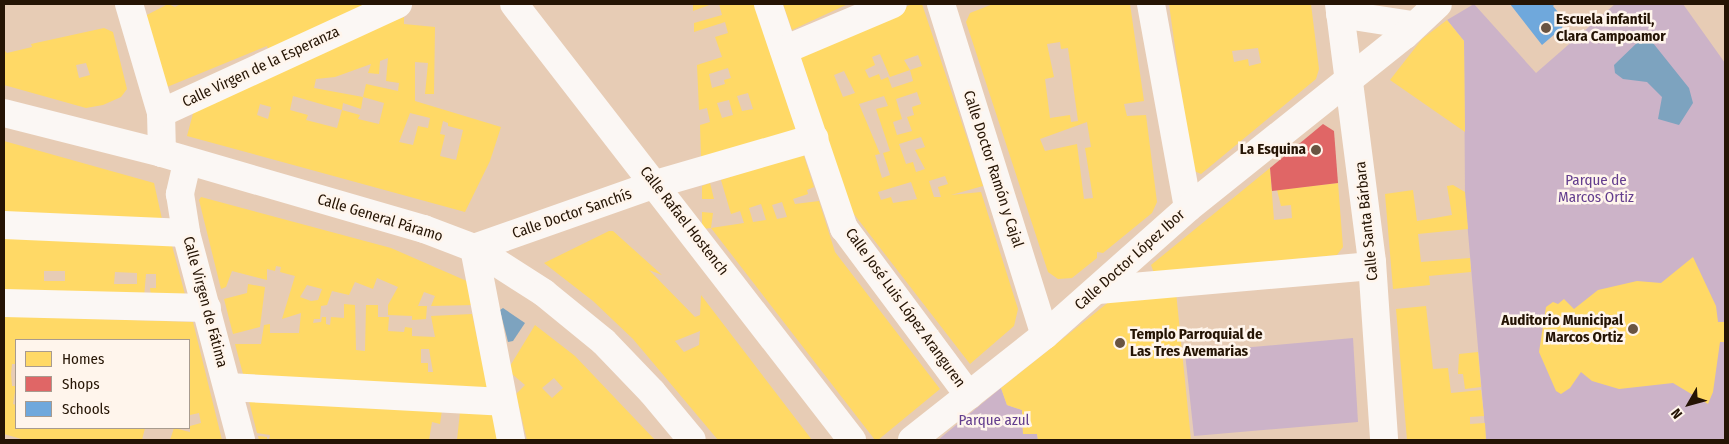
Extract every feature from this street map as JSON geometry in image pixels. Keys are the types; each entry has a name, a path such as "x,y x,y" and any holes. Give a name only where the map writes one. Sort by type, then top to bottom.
{"street":[{"path":"129,4 161,113 162,153"},
{"name":"Calle Virgen de la Esperanza","path":"161,113 398,4"},
{"name":"Calle Rafael Hostench","path":"514,4 656,184 852,440"},
{"name":"Calle José Luis López Aranguren","path":"768,4 844,228 969,396"},
{"path":"784,50 893,4"},
{"name":"Calle Doctor Ramón y Cajal","path":"942,4 1046,335"},
{"path":"1151,4 1188,208"},
{"name":"Calle Doctor López Ibor","path":"912,440 1046,335 1188,208 1349,79 1438,4"},
{"path":"1339,9 1412,25"},
{"name":"Calle Santa Bárbara","path":"1339,9 1372,266 1384,440"},
{"name":"Calle General Páramo","path":"4,113 162,153 187,162 424,230 474,248 544,293 604,342 652,392 692,440"},
{"name":"Calle Doctor Sanchís","path":"474,248 656,184 814,138"},
{"name":"Calle Virgen de Fátima","path":"187,162 180,194 186,233 241,440"},
{"path":"4,225 186,233"},
{"path":"474,248 511,440"},
{"path":"1098,290 1372,266"},
{"path":"4,303 207,308"},
{"path":"228,386 503,402"}],"green space":[{"name":"Parque de Marcos Ortiz","path":"1474,4 1536,73 1615,4 1683,4 1725,63 1725,440 1486,440 1465,198 1464,41 1447,20"},
{"path":"1353,338 1358,422 1194,436 1185,353"},
{"name":"Parque azul","path":"1001,388 1007,405 1022,410 1023,434 1037,434 1038,440 938,440"}],"water":[{"path":"1642,38 1653,43 1689,88 1693,103 1679,125 1658,119 1662,97 1647,82 1623,79 1615,73 1614,65"},
{"path":"503,308 525,323 513,341 508,342 500,310"}],"building: Homes":[{"path":"168,4 175,7 181,4 370,4 269,52 267,46 167,87 143,17"},
{"path":"693,4 712,4 693,11"},
{"path":"719,4 754,4 796,130 701,158 700,125 710,122 707,108 699,110 697,65 722,57 715,37 728,33 725,22 694,32 694,23 722,15","holes":["728,68 731,78 724,80 725,84 712,88 709,74","748,93 753,109 742,111 737,96","729,100 733,115 722,118 717,103"]},
{"path":"783,4 848,4 792,30"},
{"path":"912,4 922,4 983,186 951,195 981,192 1018,309 1014,326 970,364 850,209 800,55","holes":["880,54 890,77 910,70 913,81 892,88 888,77 881,80 879,74 869,78 865,70 875,65 872,57","918,55 922,66 910,70 904,60","844,71 855,93 843,97 834,75","917,92 921,104 912,107 914,115 907,117 912,131 897,135 893,122 902,119 896,99","884,96 888,106 876,109 890,151 883,153 890,175 882,178 875,155 880,154 859,104","921,137 925,147 915,150 925,169 916,172 913,162 906,164 899,144","945,176 948,184 938,187 941,197 934,197 929,181","911,182 917,199 893,203 891,197 881,200 878,192"]},
{"path":"993,4 1130,4 1144,101 1124,104 1127,116 1146,115 1157,202 1152,213 1103,253 1097,252 1097,258 1072,278 1058,279 1048,272 966,22 970,13","holes":["1060,42 1061,49 1068,48 1078,121 1071,122 1070,115 1050,118 1045,79 1054,77 1047,44","1087,122 1091,147 1085,148 1093,198 1084,199 1077,144 1045,151 1040,139"]},
{"path":"1169,4 1311,4 1319,69 1316,79 1201,174 1192,170","holes":["1258,48 1261,63 1249,66 1248,59 1234,62 1232,51"]},
{"path":"404,17 404,24 435,27 434,94 425,94 428,63 415,62 415,101 501,127 490,161 465,212 187,136 195,106 318,49","holes":["388,58 386,81 399,83 398,91 366,84 363,97 314,88 316,79 335,77 371,64 368,73 379,74 380,61","293,96 342,110 337,128 306,120 308,115 290,110","363,97 384,103 379,124 358,119 360,115 342,110 343,103 361,109","260,104 271,107 268,119 257,115","410,113 430,118 428,128 418,126 413,145 399,142","443,121 448,123 448,126 463,130 456,160 440,156 445,135 440,134"]},
{"path":"1447,20 1464,41 1465,132 1390,80 1422,39"},
{"path":"104,28 113,32 127,89 121,97 103,105 86,108 4,85 4,50 7,53 32,47 31,44","holes":["86,63 90,75 79,78 76,65"]},
{"path":"4,141 154,183 162,219 4,212"},
{"path":"803,153 814,187 807,190 808,194 793,199 795,204 819,201 835,252 940,389 878,440 875,440 711,228 744,223 740,211 731,214 721,180","holes":["782,202 787,217 777,219 772,205","761,204 766,220 753,222 749,208"]},
{"path":"1270,168 1274,220 1292,218 1291,205 1281,206 1277,190 1338,183 1343,247 1337,255 1154,273 1151,265"},
{"path":"710,183 714,199 702,199 702,186"},
{"path":"1453,185 1465,192 1468,229 1418,234 1421,262 1470,258 1471,272 1429,276 1430,285 1393,289 1385,194 1413,190 1417,221 1452,215 1447,186"},
{"path":"201,197 391,248 469,282 474,305 431,306 435,296 424,292 418,306 427,306 426,319 412,320 412,316 388,315 388,305 398,287 377,278 373,289 355,282 349,295 332,291 327,305 321,306 320,319 314,319 313,323 321,322 322,317 326,317 326,324 330,325 331,317 344,318 344,304 355,305 356,350 365,351 366,305 378,305 378,317 389,317 388,331 404,332 405,327 412,328 412,336 435,337 431,316 472,314 488,390 243,374 235,344 261,344 264,325 270,324 270,333 299,333 301,313 282,319 295,276 280,272 281,267 276,266 275,271 267,269 267,280 232,271 226,287 221,289 199,200","holes":["307,285 322,289 318,300 311,301 300,297","421,349 429,349 433,372 428,372 428,363 421,363"]},
{"path":"702,212 713,213 711,228 702,229"},
{"path":"609,231 613,231 662,275 649,270 695,317 700,315 701,295 812,440 718,440 633,339 593,301 544,263","holes":["700,331 699,345 684,352 675,341"]},
{"path":"4,235 171,242 186,298 151,297 150,288 156,288 156,274 146,274 144,297 4,292","holes":["44,271 65,271 65,281 44,281","115,272 137,273 137,284 114,284"]},
{"name":"Auditorio Municipal Marcos Ortiz","path":"1693,257 1716,306 1718,322 1725,322 1725,342 1720,342 1713,392 1708,404 1673,383 1619,389 1592,381 1581,372 1570,388 1561,394 1556,391 1539,352 1546,307 1553,302 1558,304 1564,299 1574,309 1598,290 1637,281 1661,283"},
{"path":"248,284 265,287 260,327 233,334 224,299 247,293"},
{"name":"Templo Parroquial de Las Tres Avemarias","path":"1176,292 1191,440 1038,440 1037,434 1023,434 1022,410 1007,405 1001,388 1115,297"},
{"path":"1426,306 1433,369 1448,368 1451,393 1481,390 1484,416 1470,417 1470,424 1485,423 1486,440 1407,440 1396,309"},
{"path":"4,316 193,322 222,440 170,440 174,429 190,432 190,426 201,423 199,413 190,415 190,339 15,339 15,364 12,364 11,374 12,386 15,386 13,404 15,405 15,429 145,429 142,440 25,440 4,434"},
{"path":"535,325 575,356 655,440 527,440 516,394 525,385 512,374 510,366","holes":["554,378 563,388 552,398 542,388"]},
{"path":"1478,352 1481,387 1465,389 1463,374 1458,374 1459,354"},
{"path":"248,397 442,410 440,424 432,422 429,440 269,440 270,435 257,433"},
{"path":"460,412 494,414 499,440 457,440"},
{"path":"258,436 267,437 267,440 259,440"}],"building: Shops":[{"path":"1323,124 1334,131 1338,183 1272,191 1270,168"}],"building: Schools":[{"path":"1510,4 1555,4 1553,6 1562,17 1558,22 1563,27 1542,45"}],"place":[{"name":"Escuela infantil, Clara Campoamor","path":"1546,28"},
{"name":"La Esquina","path":"1316,150"},
{"name":"Auditorio Municipal Marcos Ortiz","path":"1633,329"},
{"name":"Templo Parroquial de Las Tres Avemarias","path":"1120,343"}]}
